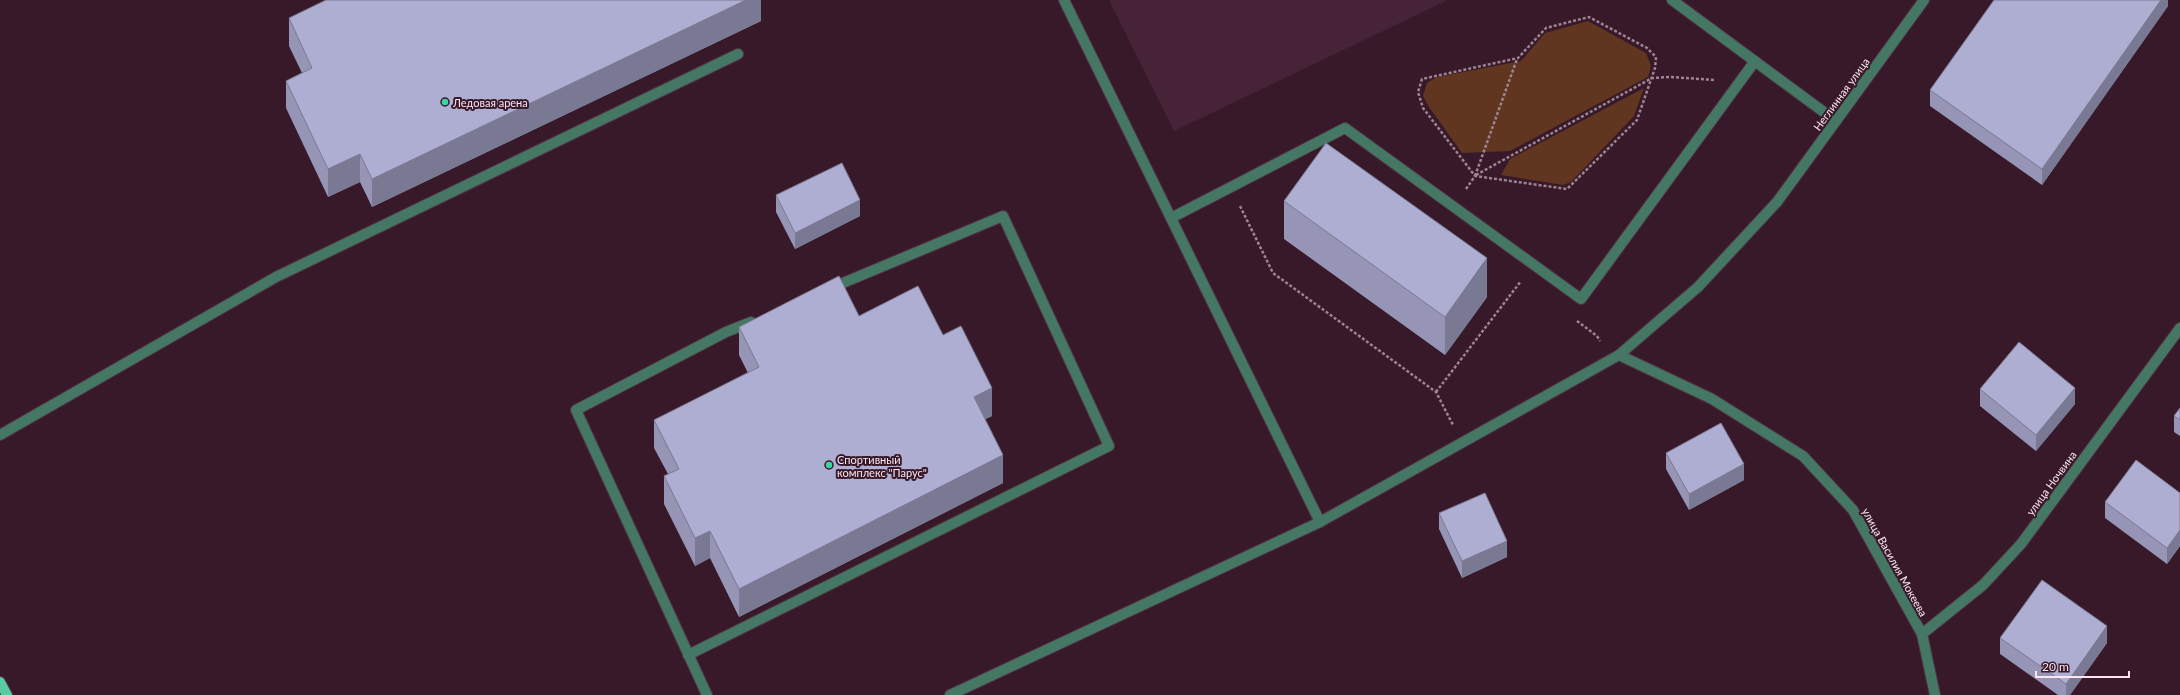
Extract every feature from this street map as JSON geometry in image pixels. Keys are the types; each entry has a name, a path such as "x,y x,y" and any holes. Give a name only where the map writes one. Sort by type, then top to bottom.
{"main road":[{"path":"0,682 7,695"}],"street":[{"path":"1064,0 1320,522"},
{"path":"1672,0 1836,121"},
{"name":"Неглинная улица","path":"1614,358 1698,287 1777,202 1924,0"},
{"path":"0,435 276,277 738,54"},
{"path":"1171,218 1345,128 1581,299 1755,61"},
{"path":"688,655 1109,446 1003,216 821,292"},
{"path":"707,695 576,410 726,332 762,317"},
{"name":"улица Ночвина","path":"1922,634 1983,586 2021,544 2180,328"},
{"path":"950,695 1320,522 1614,358"},
{"name":"улица Василия Мокеева","path":"1614,358 1712,398 1803,456 1853,510 1922,634 1935,695"}],"path":[{"path":"1453,206 1475,176 1518,58 1546,28 1589,17 1656,56 1655,68 1637,120 1567,189 1475,176 1423,108 1418,92 1422,79 1518,58"},
{"path":"1475,176 1652,78 1671,77 1740,81"},
{"path":"1230,187 1273,273 1436,392 1462,443"},
{"path":"1240,206 1246,202"},
{"path":"1516,276 1528,285"},
{"path":"1436,392 1522,281"},
{"path":"1572,317 1597,336 1614,358"}],"shaded area":[{"path":"1109,0 1448,0 1174,131"},
{"path":"1588,21 1646,53 1651,66 1648,77 1510,151 1462,153 1429,107 1423,96 1427,83 1437,77 1521,61 1545,33"},
{"path":"1644,88 1634,116 1571,182 1563,185 1501,175 1510,159"}],"building":[{"name":"Ледовая арена","path":"326,0 746,0 372,179 360,154 328,169 286,81 312,68 289,18"},
{"path":"1994,0 2161,0 2042,169 1930,90"},
{"path":"1326,143 1487,258 1445,317 1284,201"},
{"path":"842,163 860,200 795,233 776,195"},
{"name":"Спортивный комплекс \"Парус\"","path":"839,276 859,316 918,286 943,335 961,326 992,388 974,397 1003,455 739,589 710,531 695,538 664,476 679,469 654,420 759,367 739,327"},
{"path":"2019,342 2075,388 2036,435 1980,389"},
{"path":"2180,408 2180,420 2174,416"},
{"path":"1721,423 1744,464 1689,494 1666,453"},
{"path":"2136,460 2180,493 2180,530 2167,548 2105,502"},
{"path":"1485,493 1507,541 1462,561 1439,513"},
{"path":"2042,580 2107,626 2066,684 2000,638"}],"place":[{"name":"Ледовая арена","path":"445,102"},
{"name":"Спортивный комплекс \"Парус\"","path":"829,465"}]}
